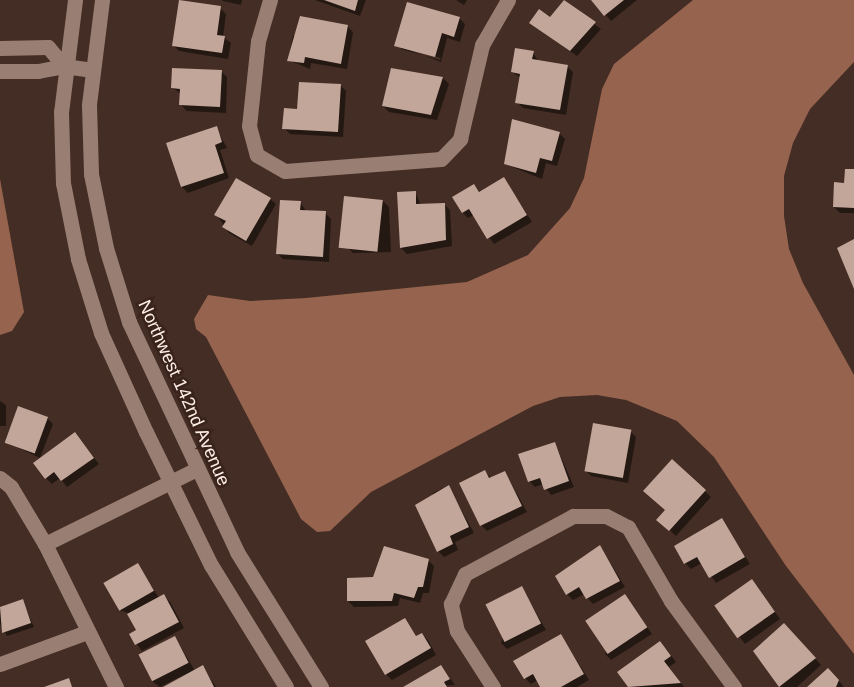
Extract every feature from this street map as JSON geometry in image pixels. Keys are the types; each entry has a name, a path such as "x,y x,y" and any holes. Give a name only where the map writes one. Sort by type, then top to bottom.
{"street":[{"path":"76,0 64,66 63,183 78,259 101,334 170,482 211,565 286,687"},
{"name":"Northwest 142nd Avenue","path":"102,0 88,105 91,174 106,248 129,322 237,552 321,687"},
{"path":"270,0 258,41 249,126 257,155 285,171 441,159 460,139 482,45 508,0"},
{"path":"0,48 48,47 64,66"},
{"path":"0,71 38,71 64,66 93,70"},
{"path":"45,544 197,469"},
{"path":"0,478 45,544 87,632 116,687"},
{"path":"493,687 457,631 451,604 465,574 573,516 606,516 628,527 671,601 734,687"},
{"path":"0,664 87,632"}],"shaded area":[{"path":"693,0 854,0 854,62 810,109 793,143 784,176 784,216 789,249 803,283 854,375 854,654 786,566 714,457 677,421 626,400 597,395 560,397 533,406 371,492 330,531 317,532 301,519 206,337 196,329 194,319 208,295 250,301 306,298 467,282 528,255 570,208 584,178 602,89 614,64"},
{"path":"0,179 24,312 12,331 0,335"}],"building":[{"path":"179,0 221,6 217,35 225,36 222,53 172,46"},
{"path":"324,0 358,0 355,11"},
{"path":"564,0 596,22 570,51 529,23 539,9 550,17"},
{"path":"591,0 624,0 604,16"},
{"path":"407,2 460,17 454,37 442,33 435,57 394,46"},
{"path":"300,16 348,25 341,64 305,57 304,63 287,61"},
{"path":"515,48 534,51 532,59 568,65 560,110 515,103 520,74 511,72"},
{"path":"172,68 222,70 220,107 179,105 180,89 171,88"},
{"path":"391,68 443,77 431,115 382,106"},
{"path":"299,82 341,84 338,132 282,129 284,108 297,109"},
{"path":"512,119 560,132 552,161 540,158 536,173 504,164"},
{"path":"217,126 222,142 215,145 224,173 181,187 166,143"},
{"path":"845,169 854,169 854,208 833,207 834,182 844,183"},
{"path":"504,177 527,215 487,239 469,209 462,213 452,197 474,184 479,192"},
{"path":"236,178 271,198 246,241 222,227 226,221 214,215"},
{"path":"416,191 416,204 445,203 446,240 400,248 397,192"},
{"path":"344,196 383,200 377,252 339,248"},
{"path":"280,200 301,201 300,210 326,211 323,257 276,254"},
{"path":"854,239 854,289 837,248"},
{"path":"18,406 48,417 35,454 5,443"},
{"path":"593,423 631,430 623,478 584,471"},
{"path":"75,432 94,458 61,481 54,472 45,479 33,463"},
{"path":"555,442 569,481 544,490 540,478 528,482 518,454"},
{"path":"672,459 706,490 669,531 656,520 665,510 643,491"},
{"path":"485,470 489,478 505,471 522,506 480,526 459,483"},
{"path":"449,485 469,527 450,536 453,544 437,552 415,505"},
{"path":"722,518 745,557 709,578 697,557 684,564 674,546"},
{"path":"600,545 620,581 586,599 579,587 566,595 555,576"},
{"path":"384,546 429,559 423,587 418,587 414,598 394,593 392,601 347,601 347,578 373,577"},
{"path":"138,563 154,591 119,611 103,583"},
{"path":"752,579 775,612 737,638 714,605"},
{"path":"522,586 541,623 505,642 485,605"},
{"path":"164,594 179,622 135,645 129,634 136,630 127,614"},
{"path":"625,594 647,627 608,654 585,621"},
{"path":"23,599 31,623 2,633 0,607"},
{"path":"405,618 416,636 422,633 431,648 385,675 365,641"},
{"path":"784,623 816,658 779,687 753,651"},
{"path":"561,634 584,674 561,687 540,687 533,674 524,679 513,661"},
{"path":"175,636 189,663 152,681 138,655"},
{"path":"660,641 671,656 664,661 681,683 628,687 617,672"},
{"path":"203,665 214,687 163,687"},
{"path":"441,665 450,679 444,682 447,687 403,687"},
{"path":"828,668 839,680 836,687 807,687"},
{"path":"69,678 72,687 44,687"}]}
